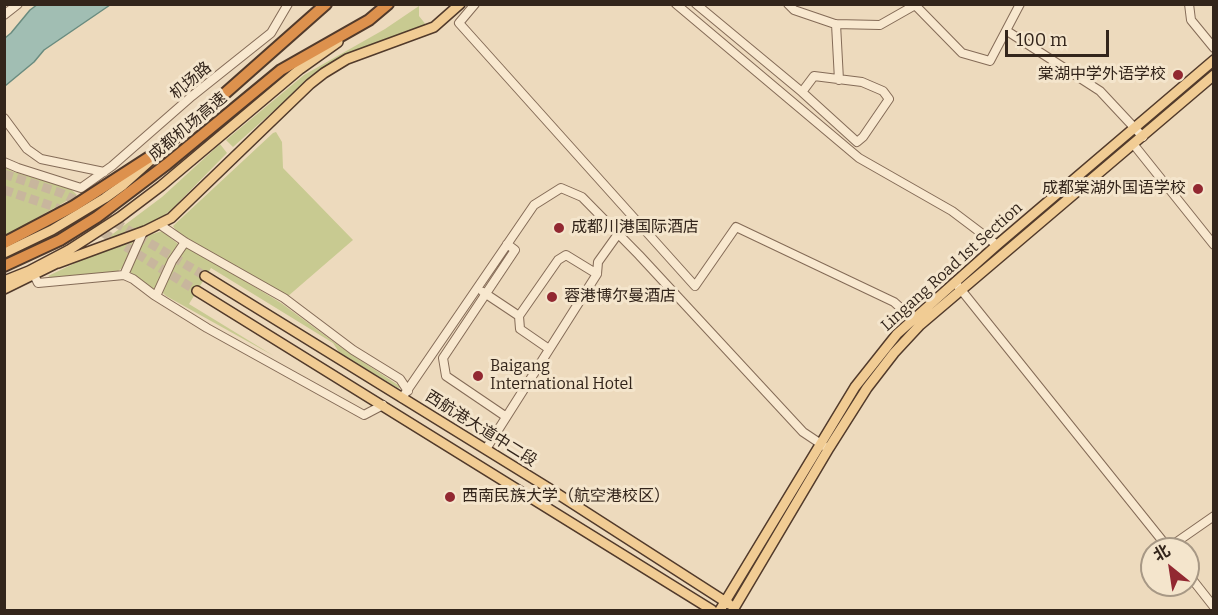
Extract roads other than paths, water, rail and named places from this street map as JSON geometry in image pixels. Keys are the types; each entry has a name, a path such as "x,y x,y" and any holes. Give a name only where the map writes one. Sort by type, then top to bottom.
{"highway":[{"name":"成都机场高速","path":"4,243 74,206 162,149 326,4"},
{"name":"成都机场高速","path":"4,266 60,240 98,217 167,165 281,70 369,20 387,4"}],"main road":[{"path":"58,262 143,232 171,218 324,73 347,59 434,27 460,4"},
{"path":"4,289 34,276 80,249 161,186 300,69 369,20"},
{"name":"Lingang Road 1st Section","path":"722,606 819,443 855,387 882,352 913,319 997,245 1214,60"},
{"name":"Lingang Road 1st Section","path":"735,610 829,448 867,388 894,353 920,325 1214,75"},
{"path":"4,254 52,230 105,198 139,172 162,149"},
{"path":"4,281 29,271 69,249 120,217"},
{"name":"西航港大道中二段","path":"205,276 405,395 722,606 735,610"},
{"path":"197,291 712,610"}],"street":[{"path":"4,15 18,4"},
{"name":"机场路","path":"4,162 81,188 104,172 192,96 271,33 288,4"},
{"path":"475,4 459,22 695,286 736,226 894,302 913,319"},
{"path":"676,4 859,158 952,211 997,245"},
{"path":"696,4 802,92 857,142 890,99 883,91 862,82 814,76 802,92"},
{"path":"788,4 794,10 836,24 880,25 916,5 962,53 990,61 1020,4"},
{"path":"1189,4 1191,20 1214,48"},
{"path":"836,24 839,80"},
{"path":"1006,31 1100,91 1143,137"},
{"path":"4,118 27,149 41,159 104,172"},
{"path":"1134,145 1214,245"},
{"path":"405,395 534,205 561,188 582,197 803,432 829,448"},
{"path":"159,224 185,242 284,298 352,351 400,379 405,395"},
{"path":"124,275 143,232"},
{"path":"486,449 597,274 598,262 618,234"},
{"path":"156,296 172,261 185,242"},
{"path":"505,416 446,376 443,358 515,250 507,244"},
{"path":"549,349 520,329 519,316 558,260 566,255 597,274"},
{"path":"34,276 38,283 124,275 207,327 364,415 383,405"},
{"path":"955,283 1158,537"},
{"path":"477,288 519,316"},
{"path":"1185,537 1214,516"},
{"path":"1200,589 1214,607"}],"tunnel":[{"path":"4,174 61,193 91,208 205,276"},
{"path":"4,190 78,217 197,291"}],"place":[{"name":"棠湖中学外语学校","path":"1178,75"},
{"name":"成都棠湖外国语学校","path":"1198,189"},
{"name":"成都川港国际酒店","path":"559,228"},
{"name":"蓉港博尔曼酒店","path":"552,297"},
{"name":"Baigang International Hotel","path":"478,376"},
{"name":"西南民族大学（航空港校区）","path":"450,497"}]}
